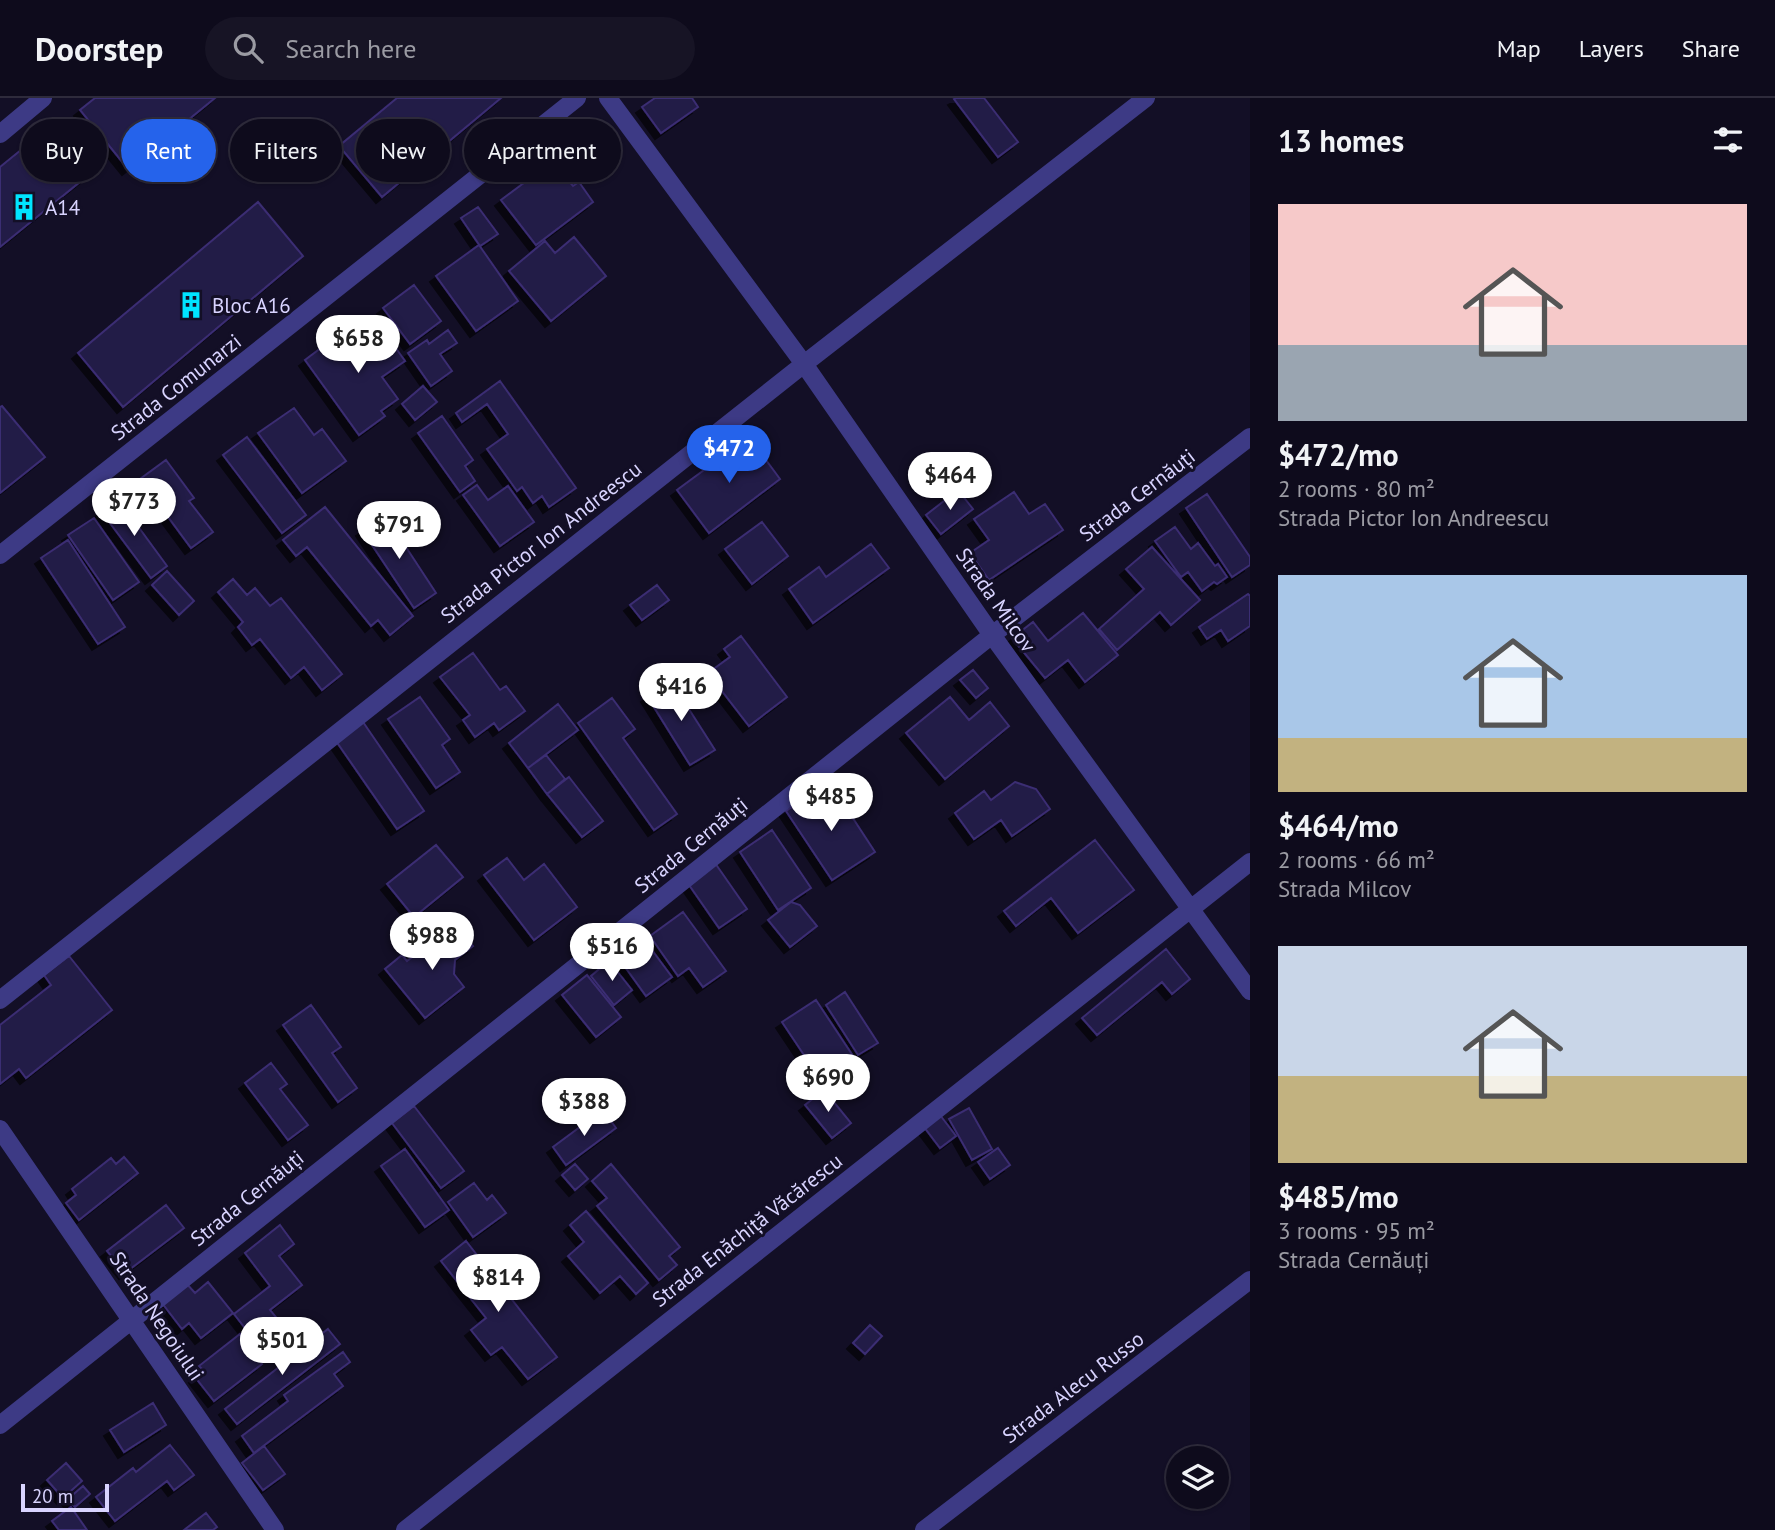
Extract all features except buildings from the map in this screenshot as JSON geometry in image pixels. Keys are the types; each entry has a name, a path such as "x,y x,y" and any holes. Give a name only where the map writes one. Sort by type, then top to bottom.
{"street":[{"path":"0,135 43,98"},
{"name":"Strada Comunarzi","path":"0,555 577,98"},
{"name":"Strada Milcov","path":"608,98 804,364 992,635 1250,991"},
{"name":"Strada Pictor Ion Andreescu","path":"0,1000 804,364 1146,98"},
{"name":"Strada Cernăuți","path":"0,1425 992,635 1250,437"},
{"name":"Strada Enăchiță Văcărescu","path":"405,1530 1250,862"},
{"name":"Strada Negoiului","path":"0,1129 275,1530"},
{"name":"Strada Alecu Russo","path":"924,1530 1250,1280"}],"place":[{"name":"A14","path":"24,207"},
{"name":"Bloc A16","path":"191,305"}]}
